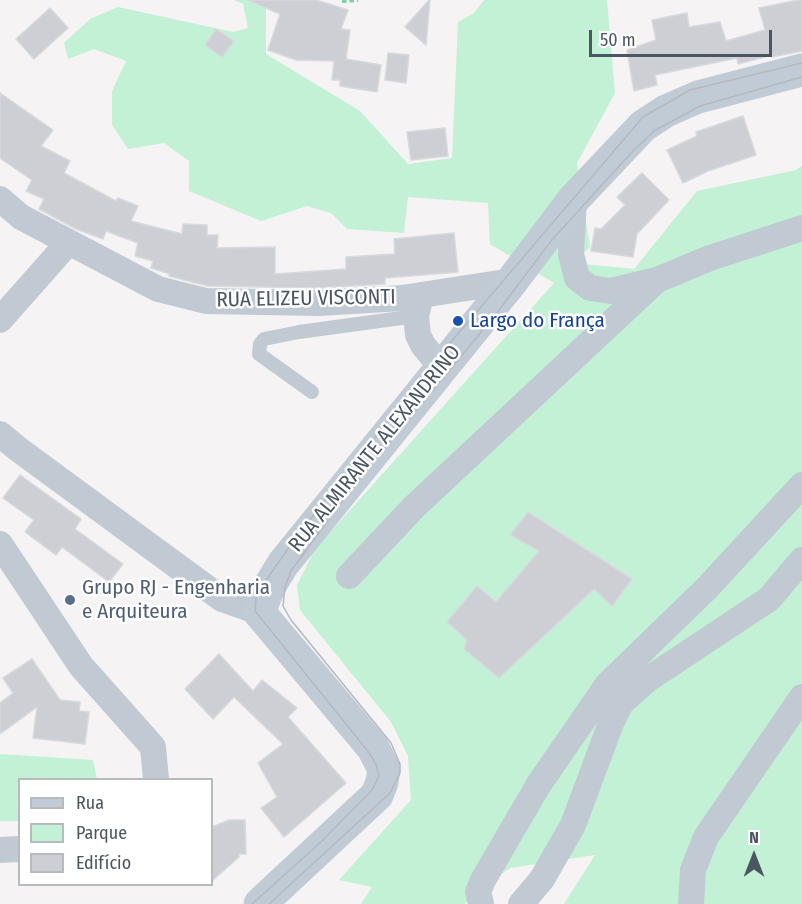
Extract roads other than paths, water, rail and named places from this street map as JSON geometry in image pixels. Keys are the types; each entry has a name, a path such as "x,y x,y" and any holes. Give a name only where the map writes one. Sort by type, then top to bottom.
{"street":[{"name":"RUA ALMIRANTE ALEXANDRINO","path":"259,612 269,587 299,542 512,281 574,199 643,126 666,111 698,98 802,70"},
{"name":"RUA ELIZEU VISCONTI","path":"0,199 21,217 158,289 206,301 320,303 402,298 419,305 512,281"},
{"path":"574,199 571,254 577,278 590,288 611,291 657,280 710,258 802,228"},
{"path":"0,320 68,243"},
{"path":"349,576 414,507 657,280"},
{"path":"419,305 418,335 441,367"},
{"path":"0,434 222,599 259,612 373,748 384,769 377,795 260,904"},
{"path":"481,904 478,892 483,880 539,784 608,684 707,588 802,485"},
{"path":"0,544 81,666 153,747 156,778"},
{"path":"521,904 542,879 573,825 611,723 621,703 647,680 769,599 802,560"},
{"path":"691,904 693,870 706,837 802,697"},
{"path":"0,850 18,849"}],"lane":[{"path":"312,392 259,354 260,344 264,339 419,305"}],"tram line":[{"path":"252,904 321,842 372,790 379,776 376,764 367,750 255,611 256,597 267,579 294,540 439,356 643,117 690,90 802,63"},
{"path":"269,904 390,793 400,773 400,764 391,743 291,620 283,606 285,587 291,571 348,493 496,314 551,241 632,152 654,131 700,106 802,77"}],"place":[{"name":"Largo do França","path":"458,321"},
{"name":"Grupo RJ - Engenharia e Arquiteura","path":"70,600"}]}
